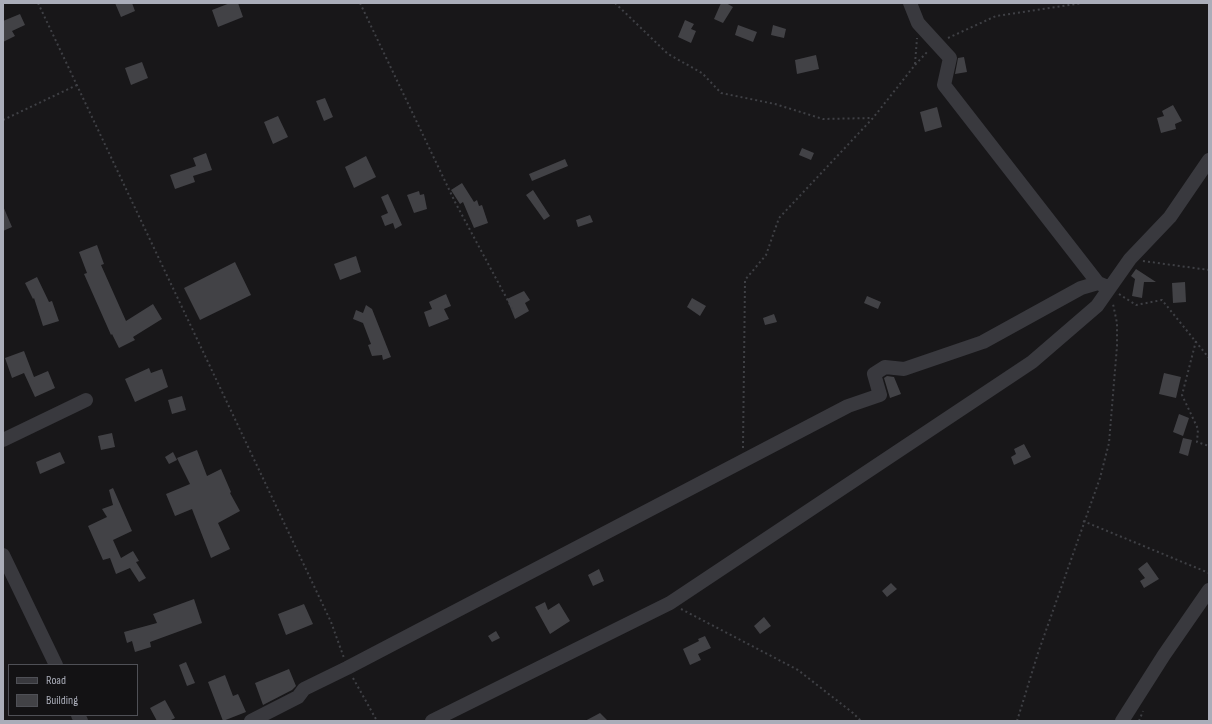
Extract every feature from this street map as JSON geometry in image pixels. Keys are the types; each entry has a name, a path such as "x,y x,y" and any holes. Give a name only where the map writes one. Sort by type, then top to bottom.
{"street":[{"path":"910,3 918,23 950,58 944,85 1104,285"},
{"path":"432,721 446,718 670,603 1032,362 1097,306 1104,285 1130,260 1170,217 1209,160"},
{"path":"251,721 298,697 304,689 347,668 848,406 880,395 874,374 885,367 904,370 983,342 1081,288 1104,285"},
{"path":"3,440 86,400"},
{"path":"3,555 56,664"},
{"path":"1122,721 1164,654 1209,590"}],"path":[{"path":"38,3 332,622 347,668 377,721"},
{"path":"360,3 455,202 514,312"},
{"path":"615,3 668,54 702,73 721,93 775,104 823,119 873,118"},
{"path":"742,462 745,280 766,255 779,218 873,118 915,65 936,43 996,16 1083,3"},
{"path":"915,65 918,23"},
{"path":"3,120 78,86"},
{"path":"1130,260 1209,270"},
{"path":"1104,285 1136,304 1162,300 1209,358"},
{"path":"1017,721 1038,653 1083,521 1100,478 1110,443 1117,346 1117,323 1104,285"},
{"path":"1196,341 1182,395 1198,429 1197,442 1209,446"},
{"path":"1083,521 1209,573"},
{"path":"670,603 798,670 861,721"}],"building":[{"path":"115,3 132,3 135,11 121,17"},
{"path":"230,3 238,3 243,17 218,27 212,10"},
{"path":"721,3 726,3 733,7 723,23 714,19"},
{"path":"20,14 25,25 12,31 15,36 3,42 3,21"},
{"path":"685,20 694,24 691,29 696,31 691,43 678,37"},
{"path":"738,25 757,32 753,42 735,35"},
{"path":"773,25 786,29 784,38 771,35"},
{"path":"816,55 819,69 797,74 795,60"},
{"path":"964,57 967,72 955,74 958,58"},
{"path":"142,62 148,78 131,85 125,68"},
{"path":"325,98 333,117 324,121 316,101"},
{"path":"1173,105 1182,121 1175,124 1176,129 1161,133 1157,118 1164,116 1162,111"},
{"path":"937,107 942,127 925,132 920,112"},
{"path":"278,116 288,137 273,144 264,122"},
{"path":"802,148 814,153 811,160 799,155"},
{"path":"206,153 212,170 193,176 195,182 175,189 170,175 196,166 193,158"},
{"path":"366,156 376,177 354,188 345,167"},
{"path":"565,159 568,166 532,181 529,174"},
{"path":"462,183 474,202 477,200 479,206 482,205 488,223 474,228 463,202 460,204 451,190"},
{"path":"533,190 550,216 544,220 526,195"},
{"path":"419,191 420,195 424,194 427,209 414,213 407,195"},
{"path":"388,194 402,225 395,229 393,223 385,226 381,216 388,213 381,197"},
{"path":"3,206 12,227 3,231"},
{"path":"590,215 593,222 578,227 576,220"},
{"path":"97,245 104,264 101,265 126,321 153,304 162,319 133,337 135,340 119,348 112,334 111,335 84,274 87,273 79,252"},
{"path":"356,256 361,272 340,280 334,264"},
{"path":"235,262 251,295 200,320 184,288"},
{"path":"1136,269 1156,282 1144,282 1142,298 1132,296 1135,279 1131,276"},
{"path":"37,277 49,302 52,301 59,321 43,326 34,298 33,299 25,283"},
{"path":"1185,282 1186,302 1173,303 1172,283"},
{"path":"524,291 530,300 525,303 529,311 515,319 507,299"},
{"path":"446,294 451,306 444,309 449,319 429,327 424,312 432,309 429,302"},
{"path":"867,296 881,302 878,309 864,303"},
{"path":"692,298 706,306 700,316 687,307"},
{"path":"366,305 372,309 391,357 383,360 382,355 372,356 368,345 371,344 363,323 353,319 356,310 363,313"},
{"path":"774,314 777,322 765,325 763,318"},
{"path":"24,351 34,377 48,371 55,388 35,397 24,373 12,378 5,358"},
{"path":"149,368 151,373 162,369 168,387 135,402 125,379"},
{"path":"1164,373 1181,377 1176,398 1159,394"},
{"path":"887,376 894,377 901,394 890,398 884,378"},
{"path":"182,396 186,410 172,414 168,400"},
{"path":"1179,414 1189,418 1183,436 1173,432"},
{"path":"112,433 115,447 101,450 98,436"},
{"path":"1183,438 1192,440 1188,456 1179,453"},
{"path":"1024,444 1031,457 1014,465 1011,457 1016,454 1014,449"},
{"path":"197,450 207,476 221,469 231,492 230,493 240,511 218,523 230,549 211,558 192,509 175,516 166,494 190,484 177,458"},
{"path":"60,452 65,463 40,474 36,462"},
{"path":"173,452 177,460 169,464 165,457"},
{"path":"113,488 132,531 113,540 121,558 133,551 139,561 136,562 146,578 139,582 130,568 116,574 110,558 103,560 88,526 107,517 102,509 113,505 109,490"},
{"path":"1147,562 1159,579 1144,588 1140,581 1145,578 1138,569"},
{"path":"599,569 604,581 593,586 588,575"},
{"path":"891,583 897,589 887,597 882,591"},
{"path":"194,599 202,623 150,642 151,647 135,652 132,641 127,643 124,632 157,623 153,614"},
{"path":"545,602 548,610 559,603 570,621 550,634 535,607"},
{"path":"304,604 313,624 286,635 278,614"},
{"path":"764,617 771,626 760,634 754,626"},
{"path":"496,631 500,638 492,642 488,636"},
{"path":"705,636 711,648 698,654 701,660 690,665 683,649 699,641 698,639"},
{"path":"186,662 195,683 187,686 179,665"},
{"path":"289,669 296,686 292,690 263,705 255,683"},
{"path":"225,675 233,696 238,694 246,712 223,721 208,682"},
{"path":"165,700 175,718 169,721 157,721 150,708"},
{"path":"600,713 608,721 585,721"}]}
